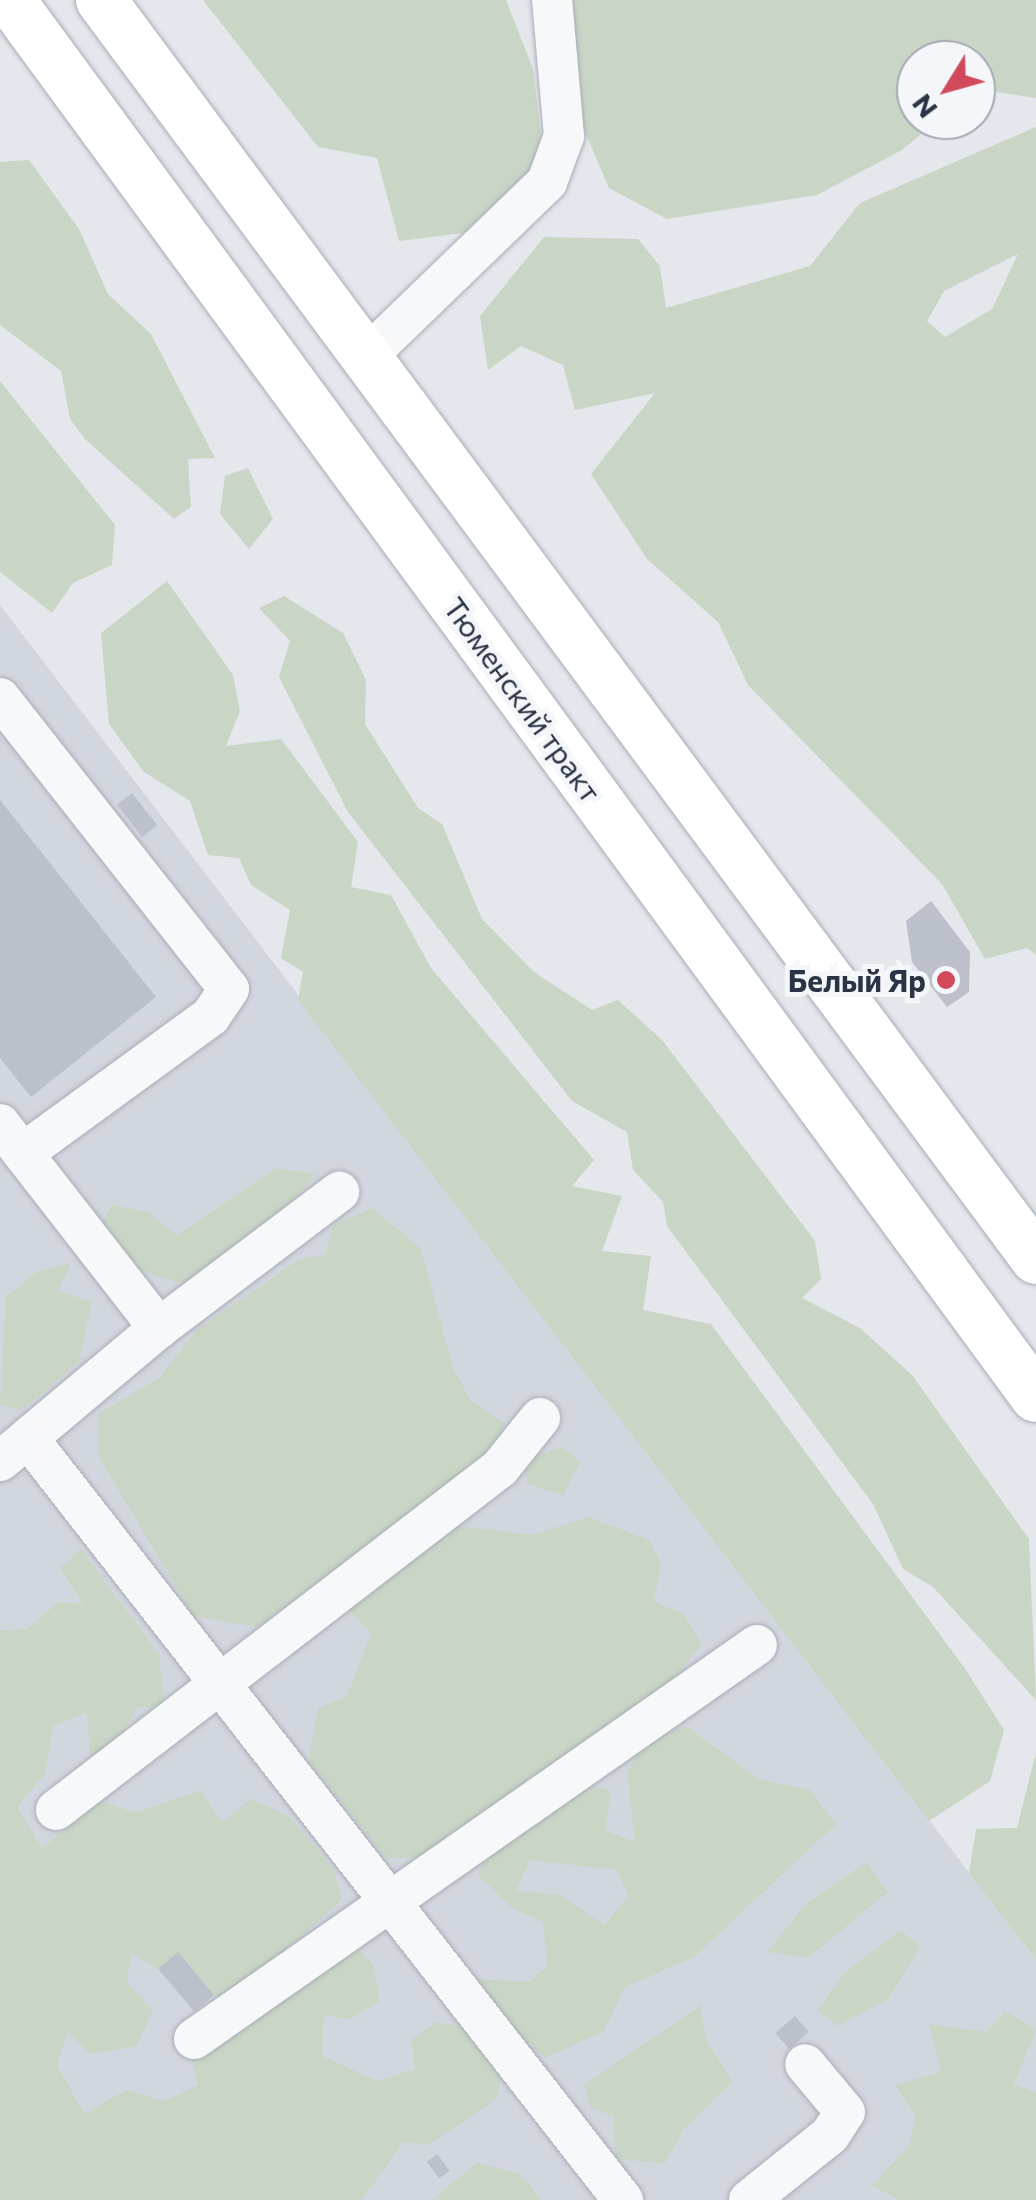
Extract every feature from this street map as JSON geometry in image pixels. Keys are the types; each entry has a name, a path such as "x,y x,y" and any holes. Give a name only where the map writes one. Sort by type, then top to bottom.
{"main road":[{"name":"Тюменский тракт","path":"10,0 1036,1398"},
{"path":"101,0 369,354 1036,1258"}],"lane":[{"path":"369,354 547,182 564,136 552,0"},
{"path":"0,698 229,990 212,1016 12,1139 159,1328"},
{"path":"339,1192 159,1328 14,1449 220,1683 384,1902 622,2200"},
{"path":"56,1810 500,1468 540,1418"},
{"path":"194,2038 757,1645"},
{"path":"749,2200 830,2135 844,2112 805,2064"}],"shaded area":[{"path":"0,605 1036,1960 1036,2200 0,2200"}],"green space":[{"path":"203,0 506,0 533,69 541,137 518,207 463,233 399,241 377,158 318,147"},
{"path":"549,0 1036,0 1036,98 996,92 996,40 896,40 896,140 914,140 817,195 667,219 609,188 572,101"},
{"path":"1036,127 1036,955 1027,948 985,959 942,884 748,685 718,622 647,559 591,474 655,393 575,410 563,365 521,346 488,370 480,316 544,237 638,239 660,266 666,308 810,266 860,203","holes":["1018,254 992,309 945,337 927,321 944,291"]},
{"path":"29,160 79,229 108,294 151,334 215,458 188,459 191,507 174,519 85,439 70,419 61,371 0,325 0,162"},
{"path":"0,381 115,525 112,565 73,583 52,613 0,572"},
{"path":"248,468 273,519 249,549 220,514 225,476"},
{"path":"167,581 233,675 240,711 226,746 281,739 358,842 351,887 391,895 431,968 594,1160 572,1186 622,1196 602,1251 651,1256 643,1310 711,1324 966,1670 1004,1730 990,1781 929,1821 298,1000 303,972 281,958 290,910 251,885 239,858 208,855 190,801 144,772 109,724 101,633"},
{"path":"284,596 343,633 366,680 365,724 418,808 442,824 482,919 534,972 592,1010 618,1000 662,1040 815,1241 821,1279 802,1298 860,1328 912,1375 1029,1539 1036,1700 933,1587 903,1569 873,1504 667,1226 663,1202 633,1170 627,1132 572,1101 348,812 279,677 290,641 259,608"},
{"path":"276,1168 315,1174 266,1234 182,1284 137,1269 99,1229 112,1205 148,1212 177,1235"},
{"path":"372,1208 421,1249 453,1368 471,1401 505,1423 487,1459 258,1627 193,1616 98,1455 97,1414 158,1379 196,1331 299,1259 325,1255 333,1225"},
{"path":"71,1263 58,1291 92,1302 79,1361 22,1410 0,1405 6,1297 36,1272"},
{"path":"563,1447 580,1462 563,1495 527,1484 526,1458"},
{"path":"588,1517 649,1540 661,1563 654,1602 682,1613 702,1643 672,1682 418,1858 386,1858 309,1761 318,1708 347,1696 371,1634 345,1607 451,1525 533,1535"},
{"path":"81,1549 159,1654 164,1707 137,1707 118,1745 90,1755 87,1713 53,1726 45,1774 17,1807 42,1848 101,1801 135,1813 201,1790 222,1822 251,1799 289,1816 334,1870 342,1900 231,1999 214,1995 178,1953 158,1969 131,1953 127,1983 153,2010 137,2046 90,2054 68,2032 57,2065 84,2114 126,2090 165,2101 198,2085 191,2056 225,2031 239,2034 251,2012 347,1939 374,1965 379,2001 351,2019 324,2015 322,2056 378,2081 415,2069 411,2040 436,2022 473,2029 506,2062 495,2100 428,2145 403,2142 362,2200 0,2200 0,1631 26,1629 59,1602 83,1604 60,1568"},
{"path":"687,1727 759,1779 810,1790 836,1824 694,1957 625,1987 604,2031 546,2058 499,2022 471,1979 529,1982 547,1966 543,1922 512,1908 477,1874 495,1845 587,1786 610,1790 606,1831 635,1842 627,1772 647,1736","holes":["530,1860 617,1870 628,1896 604,1925 560,1895 516,1891"]},
{"path":"1035,1756 1036,1960 969,1873 976,1829 1017,1828"},
{"path":"867,1862 888,1892 808,1958 767,1952 808,1902"},
{"path":"901,1931 921,1946 887,2000 838,2026 817,2010 848,1969"},
{"path":"701,2005 705,2038 733,2082 684,2129 665,2163 615,2159 614,2116 591,2108 584,2085"},
{"path":"1005,2011 1036,2030 1014,2084 1036,2093 1036,2200 898,2200 872,2185 910,2145 915,2115 895,2085 941,2072 929,2024 986,2032"},
{"path":"477,2163 520,2174 542,2200 432,2200"}],"building":[{"path":"132,793 157,825 142,837 117,805"},
{"path":"0,800 156,997 31,1097 0,1058"},
{"path":"931,901 970,952 969,992 947,1007 912,962 906,921"},
{"path":"178,1952 214,1995 194,2012 158,1969"},
{"path":"795,2016 809,2032 789,2049 775,2033"},
{"path":"437,2154 450,2171 439,2179 427,2162"}],"place":[{"name":"Белый Яр","path":"946,980"}]}
